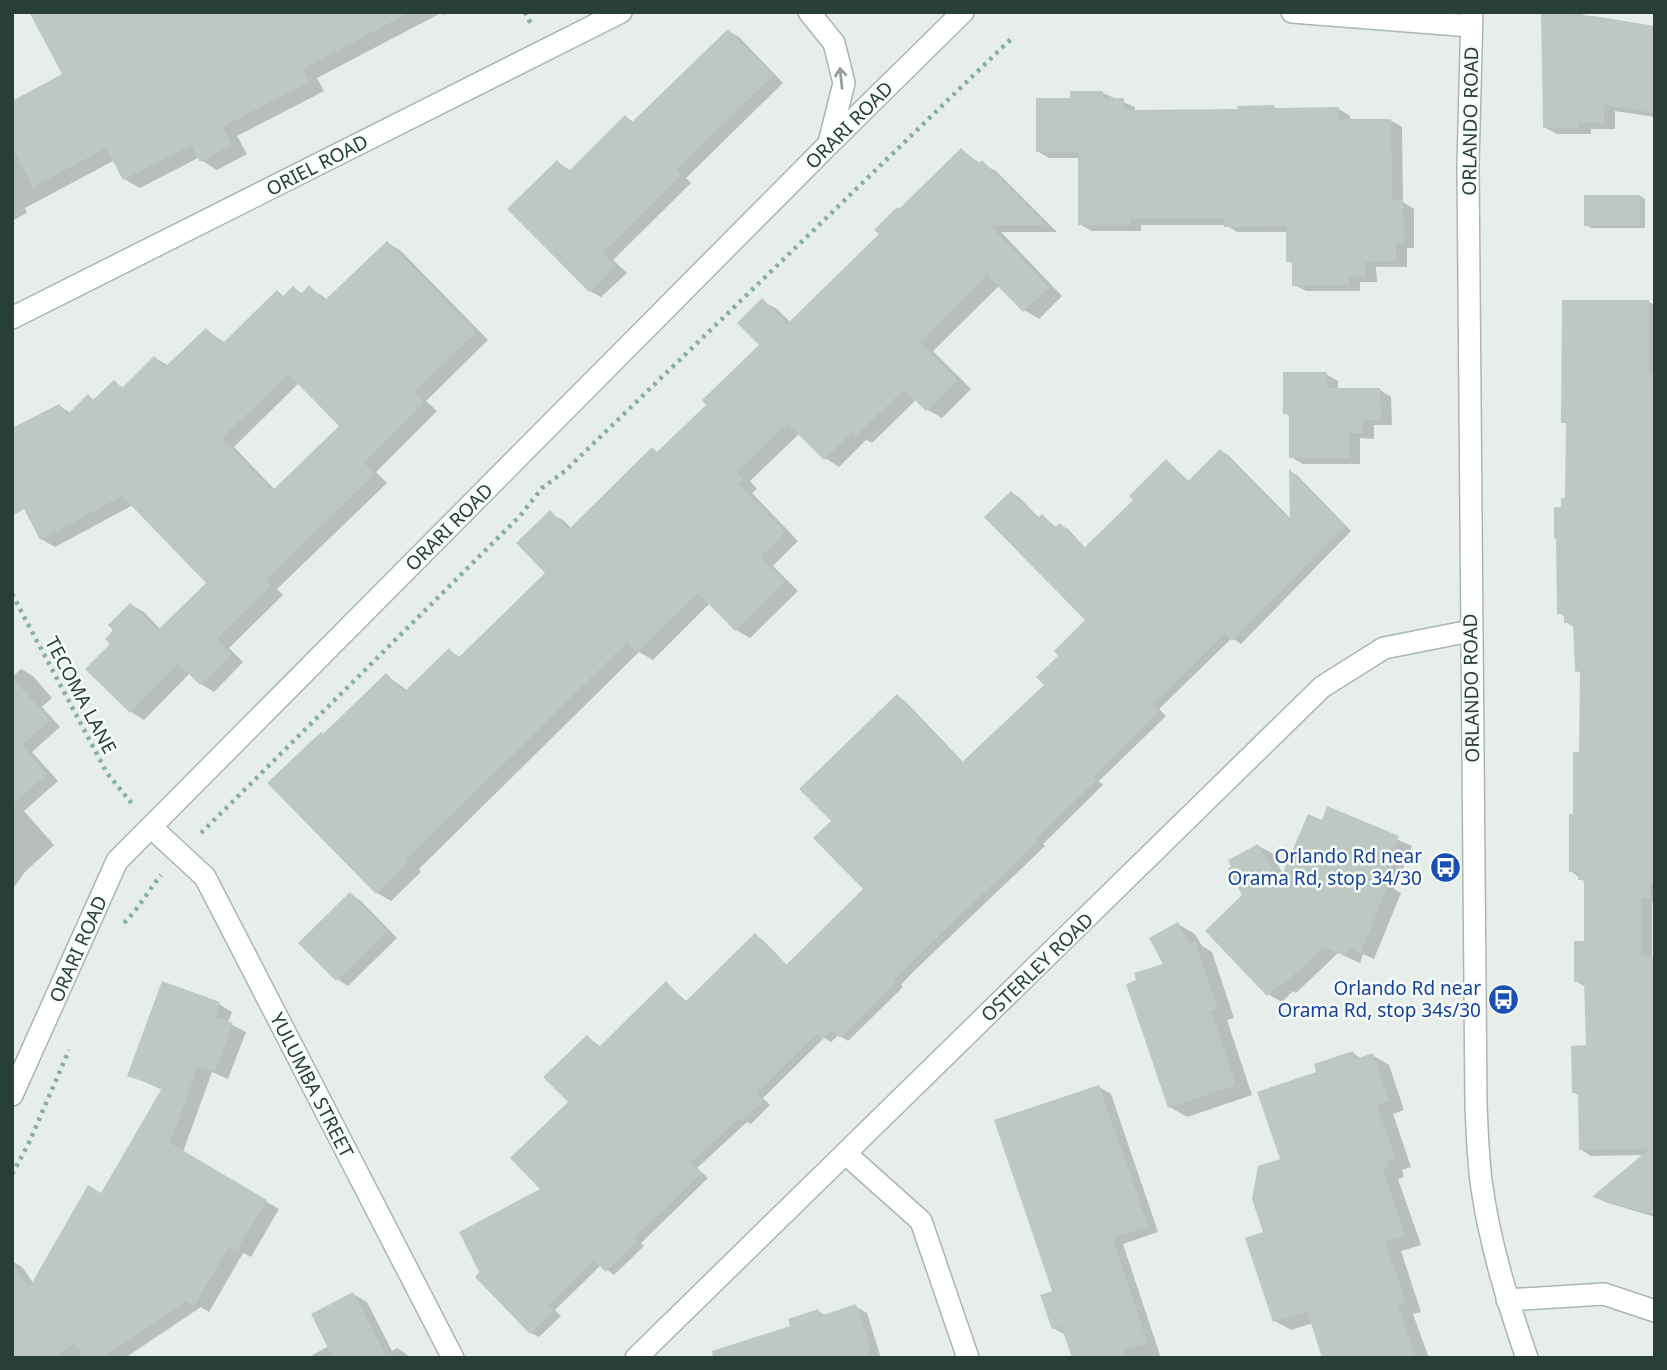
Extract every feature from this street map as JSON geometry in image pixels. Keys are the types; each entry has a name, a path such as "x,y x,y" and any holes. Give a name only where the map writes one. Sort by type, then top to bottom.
{"street":[{"name":"ORIEL ROAD","path":"12,318 621,12"},
{"path":"809,12 834,43 844,83 828,145"},
{"name":"ORARI ROAD","path":"12,1095 117,861 963,12"},
{"path":"1292,12 1472,19"},
{"name":"ORLANDO ROAD","path":"1472,19 1468,164 1476,1105 1481,1180 1492,1240 1507,1300 1527,1358"},
{"name":"OSTERLEY ROAD","path":"636,1358 1322,688 1384,648 1470,631"},
{"name":"YULUMBA STREET","path":"151,827 205,877 453,1358"},
{"path":"846,1154 921,1221 968,1358"},
{"path":"1507,1300 1605,1294 1655,1311"}],"path":[{"path":"201,832 520,516 542,488 565,471 1012,38"},
{"name":"TECOMA LANE","path":"12,594 107,773 132,804"},
{"path":"123,924 140,907 147,892"},
{"path":"12,1174 28,1145 70,1047"}],"building":[{"path":"29,12 410,12 303,69 309,82 222,127 232,145 200,162 191,145 123,180 106,148 33,187 12,147 12,101 62,74"},
{"path":"1541,12 1574,12 1574,15 1655,26 1655,113 1604,105 1604,123 1579,123 1579,128 1543,128"},
{"path":"728,29 773,75 676,170 681,175 603,253 616,266 589,292 507,209 557,160 568,172 625,115 632,122"},
{"path":"1070,91 1103,91 1103,98 1124,98 1124,110 1238,109 1237,106 1274,105 1274,108 1339,107 1339,119 1391,119 1392,200 1403,200 1404,242 1396,242 1396,261 1365,262 1366,276 1349,277 1349,285 1292,286 1292,262 1286,262 1286,226 1224,227 1224,219 1130,219 1130,225 1078,225 1078,152 1036,152 1036,98 1070,98"},
{"path":"961,148 978,164 982,160 1046,225 989,225 1049,287 1023,312 987,275 920,342 958,380 926,411 904,389 856,436 852,432 824,460 787,423 737,472 744,480 739,484 785,532 760,557 785,582 735,631 698,593 637,653 627,642 406,860 408,863 376,894 267,783 386,673 404,692 449,648 458,658 545,573 516,543 550,510 568,530 652,447 657,452 706,405 702,400 759,345 737,323 762,298 787,324 879,234 874,230"},
{"path":"1584,195 1640,195 1640,226 1584,226"},
{"path":"387,241 476,332 414,392 424,403 364,463 374,474 265,581 271,586 217,639 231,654 200,685 178,663 130,713 85,669 110,644 105,639 113,630 108,625 130,603 158,630 206,583 122,496 40,540 24,509 12,516 12,428 59,404 68,414 88,394 93,400 114,380 122,388 154,356 165,367 206,328 222,344 277,290 283,296 293,286 301,294 309,285 324,301","holes":["288,374 339,426 272,491 222,438"]},
{"path":"1562,300 1649,300 1649,374 1655,374 1655,884 1650,884 1650,898 1641,898 1641,956 1653,957 1655,1215 1592,1197 1649,1149 1579,1150 1578,1093 1572,1093 1571,1046 1586,1045 1584,982 1574,982 1574,941 1584,941 1584,880 1578,880 1578,872 1569,872 1573,752 1579,752 1580,671 1575,672 1573,623 1564,623 1564,614 1557,614 1554,539 1554,507 1561,507 1561,498 1565,498 1566,423 1561,423"},
{"path":"1283,372 1327,372 1327,388 1380,388 1381,420 1363,420 1363,433 1349,433 1349,458 1289,458 1289,414 1283,414"},
{"path":"1220,449 1290,520 1289,469 1345,526 1232,641 1225,633 1153,704 1159,711 1093,776 1096,780 1036,839 1038,841 904,969 894,980 896,982 840,1038 832,1030 822,1039 817,1034 756,1093 764,1100 742,1121 739,1118 691,1163 702,1173 634,1238 637,1241 606,1272 594,1260 549,1305 554,1311 530,1334 475,1277 479,1272 459,1232 540,1189 510,1158 568,1102 543,1077 587,1035 599,1047 666,981 685,1002 755,933 786,965 863,889 813,838 831,821 799,789 897,694 962,762 1044,685 1036,677 1058,656 1054,651 1085,620 984,517 1011,491 1038,518 1042,514 1055,527 1060,523 1084,548 1133,500 1129,496 1166,459 1188,481"},
{"path":"12,678 50,720 22,745 47,774 12,805"},
{"path":"1327,806 1399,836 1381,881 1388,884 1361,953 1349,948 1346,956 1323,947 1282,986 1280,984 1267,996 1205,931 1242,895 1228,868 1231,867 1228,860 1258,844 1279,882 1308,814 1322,820"},
{"path":"350,892 387,931 336,981 298,943"},
{"path":"1178,922 1190,945 1195,941 1218,1008 1211,1011 1236,1085 1168,1108 1126,984 1136,980 1134,973 1163,964 1149,938"},
{"path":"162,981 220,1002 215,1017 233,1023 215,1072 198,1066 170,1143 267,1200 236,1251 229,1247 194,1306 186,1301 101,1358 84,1358 74,1343 52,1358 12,1358 12,1262 29,1288 88,1185 101,1193 162,1088 127,1076"},
{"path":"1353,1051 1356,1059 1373,1053 1389,1101 1377,1105 1395,1158 1386,1161 1389,1168 1383,1170 1406,1236 1385,1242 1406,1302 1398,1305 1416,1358 1322,1358 1307,1311 1273,1322 1245,1238 1263,1232 1252,1199 1258,1166 1280,1159 1257,1092 1316,1072 1314,1064"},
{"path":"1099,1085 1148,1226 1113,1238 1147,1343 1124,1350 1126,1358 1072,1358 1061,1326 1052,1329 1040,1295 1052,1291 994,1120"},
{"path":"353,1292 387,1358 333,1358 311,1314"},
{"path":"856,1304 871,1349 868,1350 870,1358 713,1358 712,1351 790,1326 788,1319 818,1309 820,1316"}],"place":[{"name":"Orlando Rd near Orama Rd, stop 34/30","path":"1445,867"},
{"name":"Orlando Rd near Orama Rd, stop 34s/30","path":"1504,999"}]}
